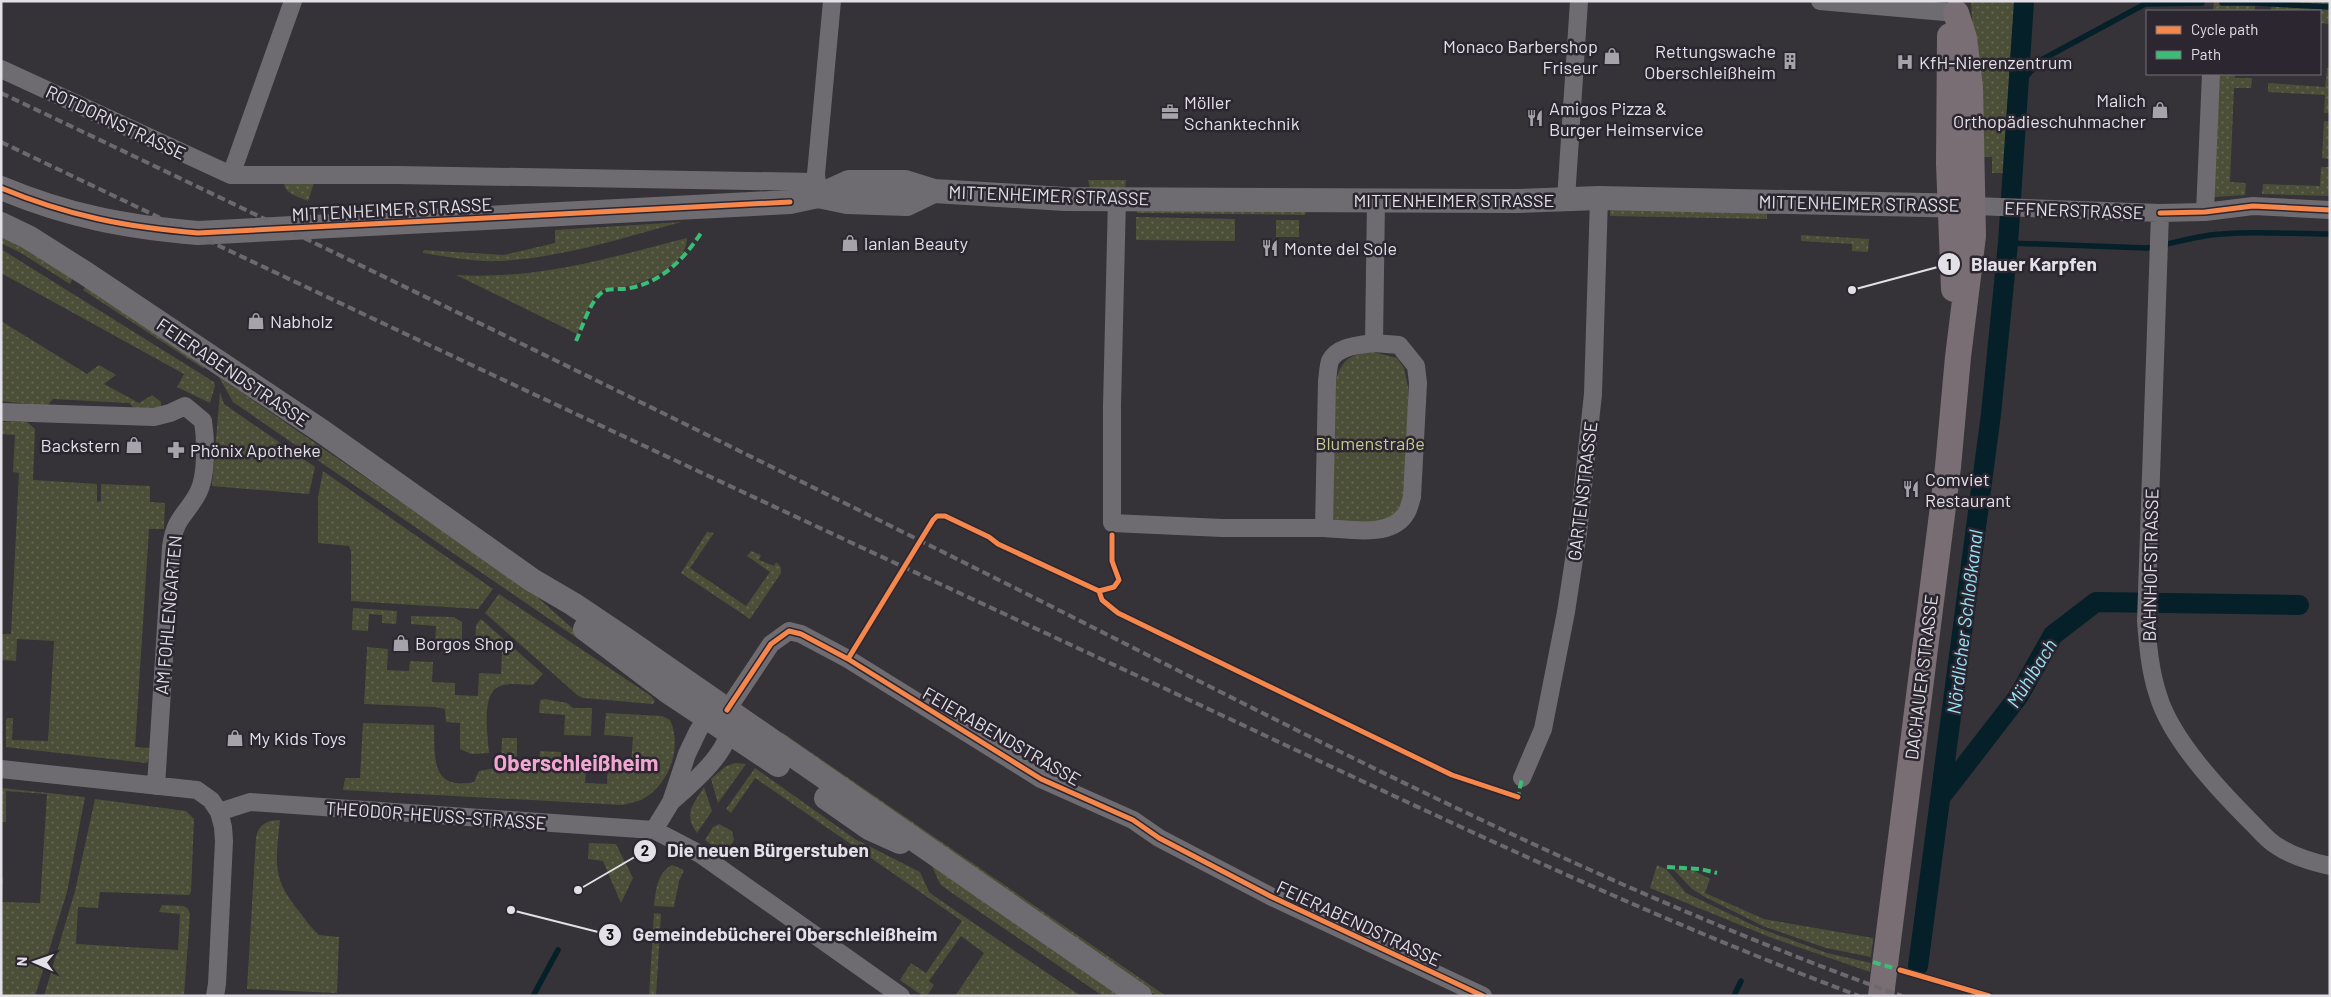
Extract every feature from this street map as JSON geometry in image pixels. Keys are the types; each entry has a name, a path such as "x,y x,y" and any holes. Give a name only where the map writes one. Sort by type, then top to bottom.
{"main road":[{"name":"DACHAUER STRASSE","path":"1881,996 1947,477 1974,206 1949,145 1950,36 1956,7"},
{"name":"MITTENHEIMER STRASSE","path":"1,188 65,212 105,222 142,228 198,232 790,202 817,189 847,202 907,204 934,191 1065,199 1376,200 1599,198 1974,206"},
{"name":"FEIERABENDSTRASSE","path":"1,224 28,237 85,273 323,432 532,580 573,604 721,720 869,828 949,864 1140,996"}],"street":[{"path":"231,175 293,1"},
{"path":"817,189 832,1"},
{"path":"1566,199 1579,1"},
{"path":"1820,1 1956,7"},
{"name":"ROTDORNSTRASSE","path":"1,69 231,175"},
{"path":"2205,212 2211,75"},
{"name":"MITTENHEIMER STRASSE","path":"231,175 397,175 817,189"},
{"path":"1117,198 1112,406 1112,529 1379,529 1396,523 1406,513 1412,497 1418,392 1416,366 1399,345 1374,343 1355,345 1339,351 1330,360 1327,381 1324,528"},
{"name":"GARTENSTRASSE","path":"1522,778 1543,728 1566,612 1578,533 1593,394 1599,198"},
{"path":"1374,343 1376,200"},
{"name":"EFFNERSTRASSE","path":"1974,206 2034,210 2160,213 2205,212 2254,206 2330,210"},
{"name":"BAHNHOFSTRASSE","path":"2160,213 2146,621 2150,664 2158,697 2170,723 2193,756 2229,800 2274,845 2290,854 2330,866"},
{"name":"AM FOHLENGARTEN","path":"1,412 154,417 170,413 185,406 203,421 205,436 199,491 188,510 179,518 174,530 171,547 156,786"},
{"name":"FEIERABENDSTRASSE","path":"721,720 771,644 789,631 801,634 848,659 1041,779 1133,820 1160,838 1272,897 1483,996"},
{"path":"654,830 671,802 687,754 721,720"},
{"path":"671,802 722,751 721,720"},
{"path":"1,769 197,790 211,800 219,812 224,841 218,992"},
{"name":"THEODOR-HEUSS-STRASSE","path":"219,812 250,802 654,830 700,854 901,996"}],"green space":[{"path":"1971,1 2023,1 2011,173 1992,173 1992,157 1980,157"},
{"path":"2214,1 2255,1 2255,10 2213,10"},
{"path":"2272,1 2330,1 2330,24 2321,23 2321,10 2271,10"},
{"path":"2327,68 2330,68 2330,113 2324,113 2325,95 2268,92 2268,83 2325,87"},
{"path":"2219,75 2235,75 2235,78 2252,78 2251,88 2234,88 2230,182 2246,183 2245,195 2214,197"},
{"path":"2324,121 2330,121 2330,159 2322,158"},
{"path":"2321,167 2330,167 2330,196 2262,194 2263,184 2320,186"},
{"path":"315,180 308,201 288,191 284,185 287,181"},
{"path":"1088,180 1126,180 1125,189 1090,188"},
{"path":"1137,209 1306,211 1305,215 1137,213"},
{"path":"1610,209 1767,212 1767,219 1610,216"},
{"path":"1136,217 1235,219 1235,241 1136,240"},
{"path":"1276,220 1299,220 1299,237 1276,237"},
{"path":"682,222 569,252 522,259 480,261 423,253 424,250 504,255 555,243 555,230"},
{"path":"1801,235 1869,239 1868,252 1852,251 1852,244 1801,241"},
{"path":"1,236 30,250 73,278 70,284 21,253 1,243"},
{"path":"687,238 681,256 666,270 647,280 629,286 609,288 599,293 589,306 577,334 456,275 487,276 545,271 601,260"},
{"path":"1,249 214,382 215,386 210,403 177,387 184,374 1,273"},
{"path":"86,286 204,367 204,369 83,290"},
{"path":"1,321 87,374 99,365 116,375 104,384 139,403 152,395 161,402 161,408 136,410 129,403 53,399 47,406 1,401"},
{"name":"Blumenstraße","path":"1370,351 1397,358 1404,368 1408,387 1409,441 1404,503 1390,519 1375,523 1337,521 1333,519 1334,392 1343,364 1354,356"},
{"path":"219,377 528,589 580,635 654,691 233,402"},
{"path":"220,392 224,404 315,467 309,494 212,486"},
{"path":"1,422 27,422 35,429 33,480 97,484 97,502 101,501 101,484 150,486 150,502 165,503 164,529 149,529 135,747 150,748 146,763 6,747 6,720 8,718 13,718 12,740 48,741 54,641 17,639 16,661 1,660 1,634 11,634 19,473 13,472 15,435 1,434"},
{"path":"323,471 493,589 478,609 351,601 351,551 349,546 318,543 318,497"},
{"path":"707,532 714,533 690,568 746,606 770,572 747,556 751,551 761,555 759,560 774,566 776,562 781,567 781,573 750,619 681,573"},
{"path":"499,594 651,696 655,701 653,704 583,698 577,695 485,613"},
{"path":"353,608 397,611 396,624 382,623 382,615 369,614 368,631 352,630"},
{"path":"411,616 454,617 462,622 462,647 435,646 436,626 411,624"},
{"path":"481,619 543,674 533,685 506,685 498,687 493,692 487,707 489,753 471,754 460,749 460,723 446,722 445,709 364,704 367,647 388,649 387,670 409,671 410,661 433,662 432,682 455,683 455,695 478,696 479,673 501,674 502,649 475,648 476,625"},
{"path":"545,699 567,703 573,708 592,708 591,736 564,735 565,715 539,713 540,700"},
{"path":"606,713 662,716 670,720 675,742 671,765 659,785 651,794 641,800 623,805 343,790 345,778 360,778 363,723 434,725 435,759 442,776 449,781 460,783 474,782 479,771 495,768 501,760 502,738 517,738 517,760 539,761 540,751 561,752 560,770 586,771 585,783 607,784 608,763 631,764 633,737 604,735"},
{"path":"783,733 1166,996 1157,996 780,738"},
{"path":"735,763 746,764 718,803 711,779 726,766"},
{"path":"755,768 855,839 920,872 929,892 1081,996 955,996 984,953 961,936 929,981 934,985 927,996 923,996 900,980 911,963 926,973 962,921 755,778 731,813 726,809"},
{"path":"704,787 712,811 697,833 690,814 693,804"},
{"path":"2,788 85,797 67,892 35,996 1,996 1,878 3,878 2,902 40,903 47,794 6,791 6,822 2,822"},
{"path":"95,799 186,811 194,819 191,892 189,895 100,892 98,908 78,907 76,944 178,950 180,914 159,912 162,905 184,906 188,909 190,914 184,996 44,996 75,891"},
{"path":"280,820 277,858 280,878 284,888 290,899 319,935 339,937 337,993 247,989 256,837 261,826 271,821"},
{"path":"719,824 732,831 734,840 724,854 705,840 713,827"},
{"path":"589,843 616,844 633,878 621,903 603,861 588,859"},
{"path":"672,865 684,870 679,881 674,907 654,906 660,877"},
{"path":"1657,865 1666,869 1686,893 1759,928 1827,953 1871,963 1870,972 1772,938 1650,888"},
{"path":"932,866 1122,996 1103,996 952,893 940,884"},
{"path":"1673,869 1695,871 1710,879 1705,893 1764,919 1873,938 1871,957 1826,948 1763,926 1692,889"},
{"path":"654,913 661,914 656,996 649,996"}],"waterway":[{"name":"Nördlicher Schloßkanal","path":"1918,966 1991,414 2008,243 2024,1"},
{"path":"2019,84 2043,59 2145,4 2202,3"},
{"path":"2222,3 2330,7"},
{"path":"2008,243 2147,248 2203,236 2235,233 2330,234"},
{"name":"Mühlbach","path":"1943,794 2018,697 2053,635 2096,602 2299,605"},
{"path":"533,996 558,950"},
{"path":"1734,996 1741,981"}],"railway":[{"path":"1,93 632,398 1338,751 1449,804 1673,906 1787,953 1902,996"},
{"path":"1,142 563,408 1490,840 1673,921 1859,996"}],"marked path":[{"path":"576,341 591,306 599,295 607,290 627,289 642,285 662,275 680,260 701,233"},
{"path":"1515,796 1518,797 1522,778"},
{"path":"1667,867 1700,869 1717,873"},
{"path":"1873,962 1903,971"}],"cycle path":[{"path":"1,188 50,206 98,219 122,224 198,233 790,202"},
{"path":"2160,213 2205,212 2253,206 2330,210"},
{"path":"848,659 937,516 945,516 989,537 998,544 1099,591 1114,587 1119,580 1112,561 1112,535"},
{"path":"1099,591 1102,600 1118,613 1452,775 1518,797"},
{"path":"727,710 771,644 789,631 801,634 848,659 1041,779 1133,820 1159,838 1272,897 1483,996"},
{"path":"1900,970 1989,996"}],"place":[{"name":"Monaco Barbershop Friseur","path":"1612,56"},
{"name":"Rettungswache Oberschleißheim","path":"1790,61"},
{"name":"KfH-Nierenzentrum","path":"1905,62"},
{"name":"Malich Orthopädieschuhmacher","path":"2160,110"},
{"name":"Möller Schanktechnik","path":"1170,112"},
{"name":"Amigos Pizza & Burger Heimservice","path":"1535,118"},
{"name":"lanlan Beauty","path":"850,243"},
{"name":"Monte del Sole","path":"1270,248"},
{"name":"Blauer Karpfen","path":"1852,290"},
{"name":"Nabholz","path":"256,321"},
{"name":"Backstern","path":"134,445"},
{"name":"Phönix Apotheke","path":"176,450"},
{"name":"Comviet Restaurant","path":"1911,489"},
{"name":"Borgos Shop","path":"401,643"},
{"name":"My Kids Toys","path":"235,738"},
{"name":"Die neuen Bürgerstuben","path":"578,890"},
{"name":"Gemeindebücherei Oberschleißheim","path":"511,910"}],"district":[{"name":"Oberschleißheim","path":"576,762"}]}
